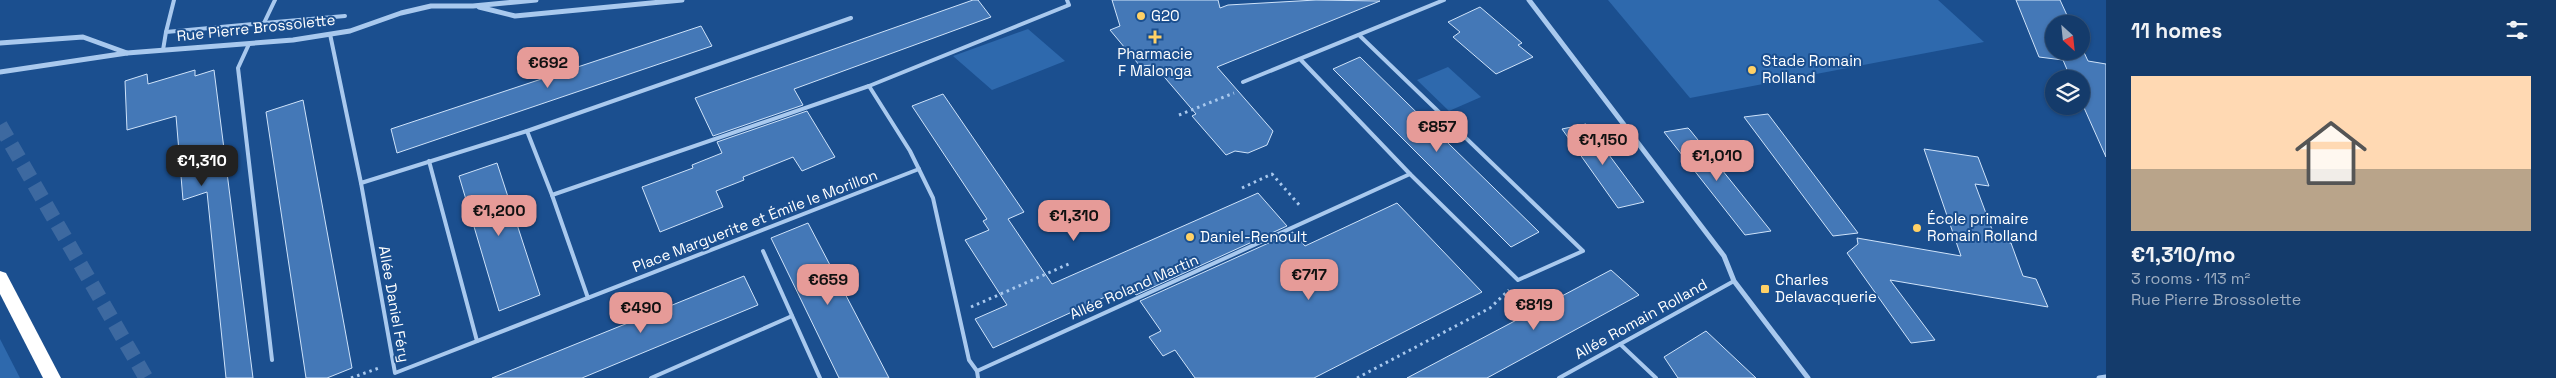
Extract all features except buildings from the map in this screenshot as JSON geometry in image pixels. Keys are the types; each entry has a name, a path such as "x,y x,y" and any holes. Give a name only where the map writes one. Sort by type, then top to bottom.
{"highway":[{"path":"0,278 52,378"}],"street":[{"name":"Rue Pierre Brossolette","path":"474,6 536,0"},
{"name":"Rue Pierre Brossolette","path":"0,72 128,53 293,40 350,31 401,13 452,2 515,16 682,0"},
{"path":"1529,0 1724,256 1734,281 1808,378"},
{"name":"Rue Pierre Brossolette","path":"0,43 83,37 128,53"},
{"path":"2099,378 2106,377"}],"lane":[{"path":"162,50 174,0"},
{"path":"264,24 275,0"},
{"path":"552,195 869,86 1069,5 1067,0"},
{"path":"1242,82 1444,0"},
{"path":"166,32 345,16"},
{"path":"361,183 527,131 851,18"},
{"name":"Allée Daniel Féry","path":"330,34 361,183 395,374 588,298"},
{"path":"1300,59 1410,174 1518,280 1583,251 1359,35"},
{"path":"249,44 238,68 272,360"},
{"path":"869,86 919,169 933,198 969,360 977,371 978,378"},
{"path":"527,131 552,195 588,298"},
{"path":"429,162 477,342"},
{"name":"Place Marguerite et Émile le Morillon","path":"588,298 919,169"},
{"name":"Allée Roland Martin","path":"977,371 1410,174"},
{"path":"763,252 820,378"},
{"name":"Allée Romain Rolland","path":"1559,378 1734,281"},
{"path":"651,378 792,316"},
{"path":"1620,344 1656,378"}],"path":[{"path":"1179,115 1247,88 1242,82"},
{"path":"1242,188 1272,174 1312,218"},
{"path":"959,313 1071,263"},
{"path":"1357,378 1490,308 1518,280"},
{"path":"351,378 393,362"}],"shaded area":[{"name":"Stade Romain Rolland","path":"1608,0 1938,0 1984,42 1690,98"},
{"path":"1028,29 1065,61 992,90 953,56"},
{"path":"1448,67 1481,97 1449,111 1417,80"},
{"path":"0,339 20,378 0,378"}],"tunnel":[{"path":"0,125 146,378"}],"place":[{"name":"G20","path":"1141,16"},
{"name":"Pharmacie F Malonga","path":"1155,37"},
{"name":"Stade Romain Rolland","path":"1752,70"},
{"name":"École primaire Romain Rolland","path":"1917,228"},
{"name":"Daniel-Renoult","path":"1190,237"},
{"name":"Charles Delavacquerie","path":"1765,289"}]}
